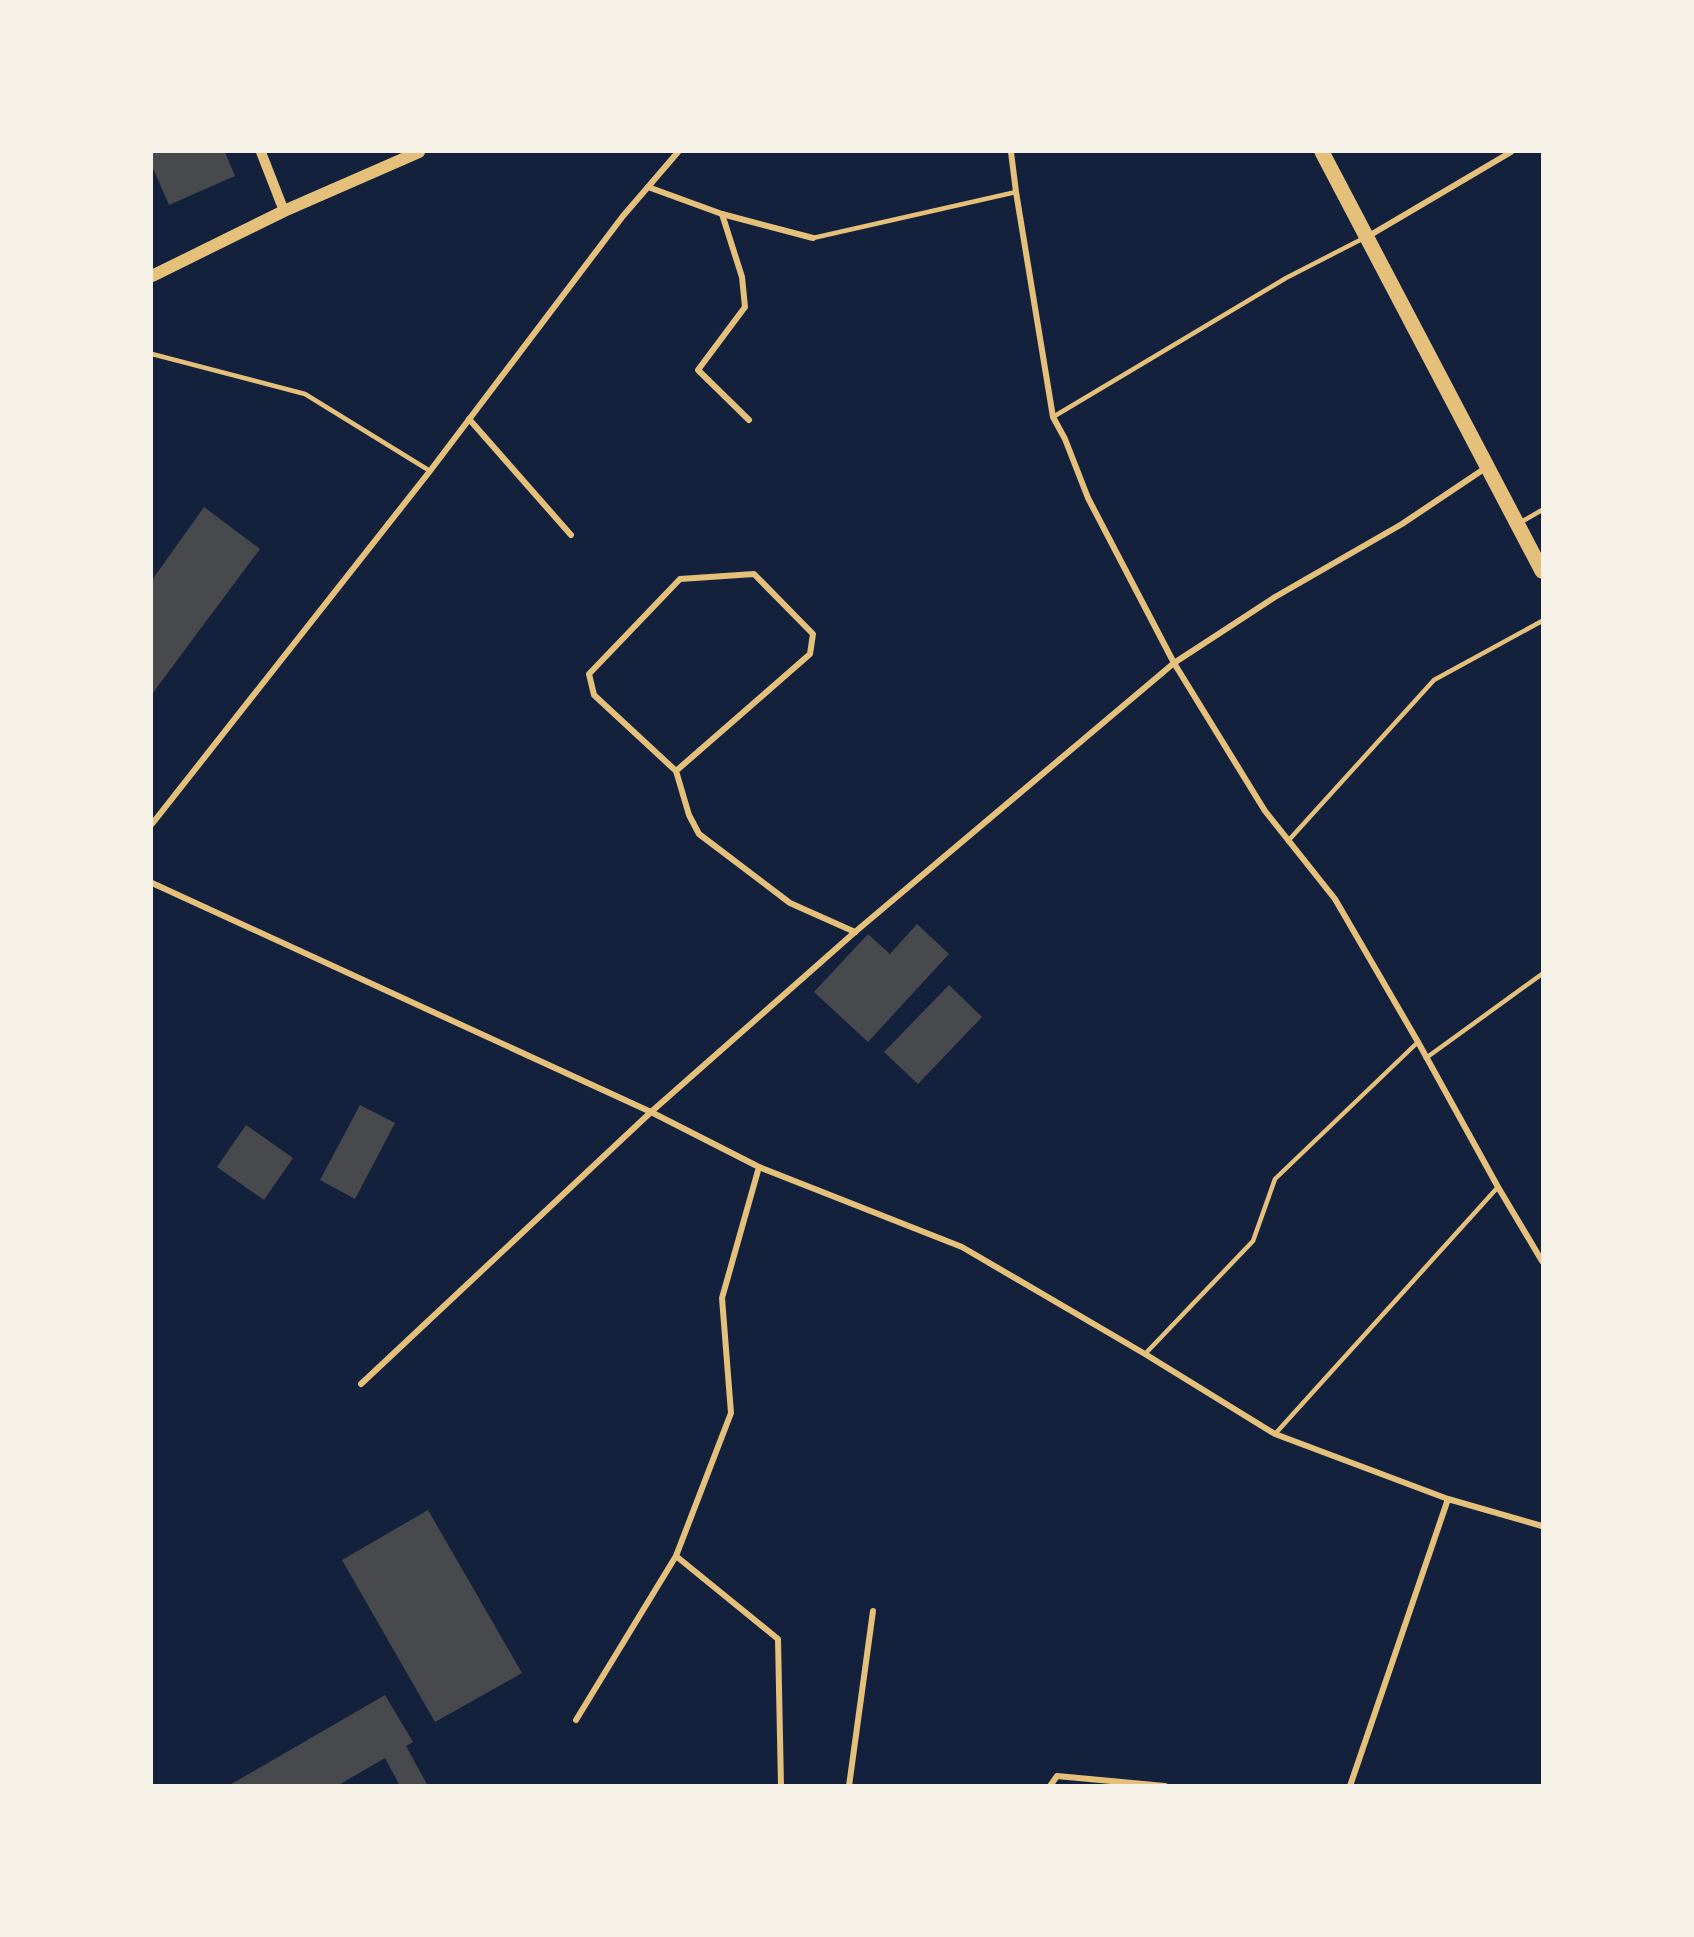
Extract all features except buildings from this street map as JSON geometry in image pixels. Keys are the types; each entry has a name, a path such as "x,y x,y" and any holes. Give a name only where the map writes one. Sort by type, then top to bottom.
{"main road":[{"path":"152,276 284,211 419,152"},
{"path":"1322,152 1519,524 1542,572"}],"street":[{"path":"261,152 284,211"},
{"path":"152,824 430,471 623,216 678,152"},
{"path":"1011,152 1053,417 1065,440 1088,498 1174,663 1265,811 1335,899 1542,1262"},
{"path":"1366,237 1511,152"},
{"path":"648,187 722,214 813,238"},
{"path":"722,214 742,277 745,308 698,370 749,420"},
{"path":"469,419 571,535"},
{"path":"361,1384 651,1112 855,932 1174,663 1275,597 1402,524 1487,467"},
{"path":"676,771 810,654 813,634 754,574 680,579 589,674 594,695 676,771 689,815 699,834 790,903 855,932"},
{"path":"152,883 651,1112 759,1167 962,1247 1145,1354 1275,1434 1448,1498 1542,1526"},
{"path":"576,1720 676,1556 731,1413 722,1298 759,1167"},
{"path":"1350,1785 1448,1498"},
{"path":"676,1556 778,1639 781,1785"},
{"path":"849,1785 873,1611"},
{"path":"1050,1785 1057,1776 1165,1785"}],"lane":[{"path":"813,238 1016,192"},
{"path":"1053,417 1286,278 1366,237"},
{"path":"152,354 305,394 430,471"},
{"path":"1519,524 1542,510"},
{"path":"1288,841 1434,680 1542,621"},
{"path":"1426,1058 1542,974"},
{"path":"1145,1354 1253,1242 1275,1179 1418,1042"},
{"path":"1275,1434 1498,1187"}]}
